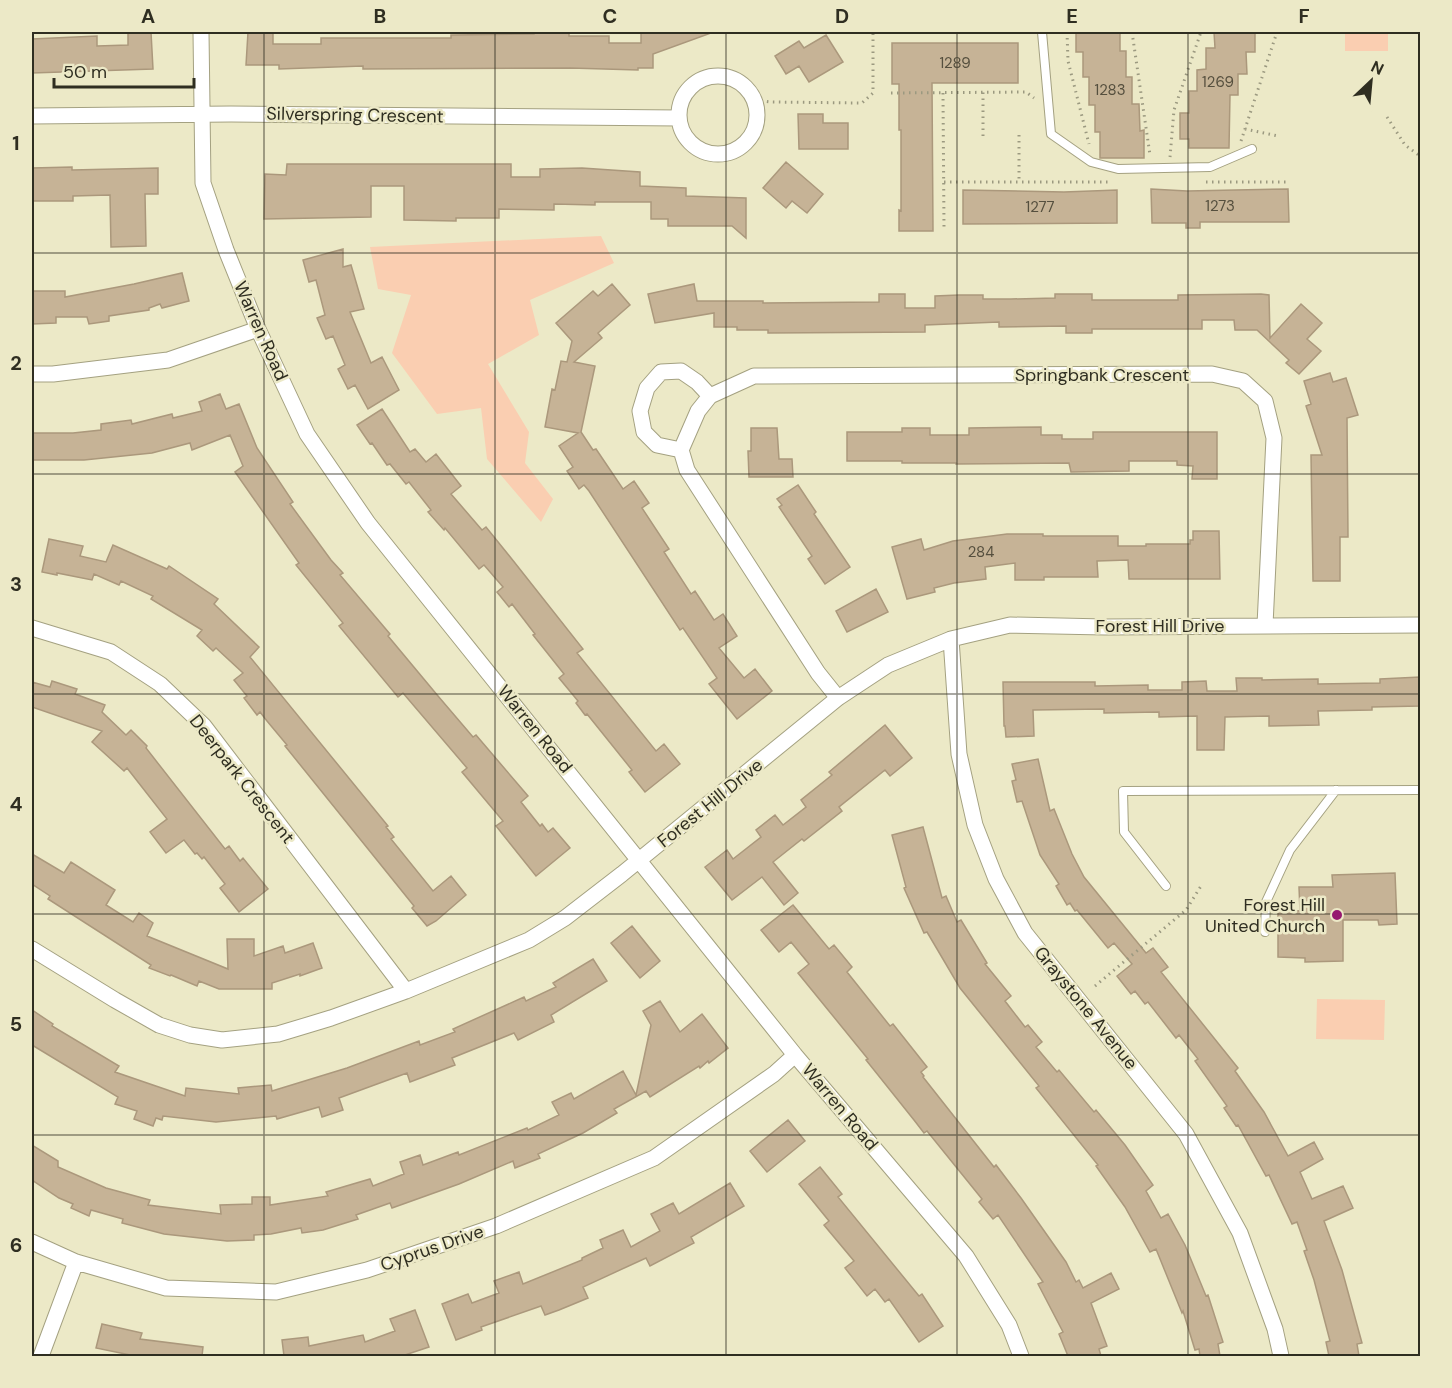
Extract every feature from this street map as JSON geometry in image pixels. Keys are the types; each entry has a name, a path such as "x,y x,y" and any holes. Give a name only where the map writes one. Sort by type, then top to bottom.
{"street":[{"name":"Warren Road","path":"201,32 203,183 226,250 258,329 308,434 368,523 795,1055 966,1256 1009,1325 1021,1356"},
{"path":"717,76 731,78 743,84 755,100 758,113 756,126 750,138 739,148 726,153 708,153 696,147 682,131 679,118 679,108 684,95 693,85 703,78 717,76"},
{"name":"Silverspring Crescent","path":"32,117 231,114 679,118"},
{"path":"32,374 53,374 168,360 258,329"},
{"path":"681,450 657,445 644,432 640,411 647,388 661,372 681,371 697,382 710,396 698,411 681,450 687,470 818,673 838,698"},
{"name":"Springbank Crescent","path":"710,396 754,376 1212,374 1243,381 1265,401 1274,438 1264,625"},
{"name":"Forest Hill Drive","path":"32,949 159,1024 190,1035 222,1040 278,1034 406,991 529,940 565,918 838,698 888,664 951,639 1010,625 1105,627 1420,625"},
{"name":"Deerpark Crescent","path":"32,628 111,652 160,684 197,719 406,991"},
{"name":"Graystone Avenue","path":"951,639 959,753 975,825 996,879 1025,933 1186,1134 1240,1233 1275,1329 1281,1356"},
{"name":"Cyprus Drive","path":"32,1242 75,1262 166,1288 276,1292 367,1270 496,1226 654,1158 774,1074 795,1055"},
{"path":"41,1356 75,1262"}],"lane":[{"path":"1042,32 1051,134 1094,163 1118,169 1210,167 1252,149"},
{"path":"1265,932 1266,902 1290,850 1336,790"},
{"path":"1166,886 1124,832 1123,791 1420,790"}],"path":[{"path":"755,100 862,103 873,93 873,32"},
{"path":"1067,32 1068,61 1094,163"},
{"path":"1131,32 1152,168"},
{"path":"1170,168 1173,110 1201,32"},
{"path":"1240,144 1277,32"},
{"path":"983,135 984,92"},
{"path":"891,93 1026,92 1049,107"},
{"path":"943,93 944,227"},
{"path":"1387,117 1405,145 1420,156"},
{"path":"1245,129 1278,136"},
{"path":"1019,135 1019,182"},
{"path":"1095,986 1186,910 1201,886"}],"shaded area":[{"path":"1345,32 1388,32 1388,51 1345,51"},
{"path":"601,236 614,263 530,300 539,335 488,364 529,432 525,463 553,499 541,522 487,459 481,408 437,414 392,353 411,295 378,289 370,247"},
{"path":"1317,999 1385,1000 1384,1040 1316,1039"}],"building":[{"path":"128,32 151,32 153,69 32,73 32,39 97,36 97,46 128,45"},
{"path":"248,32 273,32 273,44 321,44 321,38 451,38 451,35 534,34 534,32 569,32 569,36 609,36 609,43 641,43 641,32 711,33 653,54 653,68 638,68 638,70 363,69 363,66 279,69 279,65 246,65"},
{"path":"1076,32 1120,32 1120,51 1126,51 1126,77 1132,77 1132,104 1139,104 1140,131 1144,130 1144,158 1100,158 1100,132 1095,132 1095,105 1089,105 1089,77 1083,77 1083,52 1076,52"},
{"path":"1214,32 1255,32 1255,52 1246,52 1247,74 1238,74 1238,95 1230,95 1229,148 1189,148 1189,139 1180,139 1180,113 1189,113 1189,91 1197,91 1197,70 1206,69 1206,48 1215,48"},
{"path":"826,35 843,62 809,82 799,66 786,74 775,56 799,41 804,48"},
{"path":"892,43 1018,43 1018,83 932,83 933,231 899,231 901,130 899,130 899,84 892,84"},
{"path":"798,114 823,114 823,123 848,123 848,149 799,149"},
{"path":"786,162 823,194 807,213 792,201 786,208 763,188"},
{"path":"287,164 511,164 511,177 540,177 540,169 582,168 640,172 640,186 686,188 686,196 746,198 746,238 732,226 668,226 668,219 651,219 651,202 595,202 595,205 554,204 554,210 499,209 499,218 456,218 456,221 404,220 404,186 371,186 371,217 264,219 265,174 286,175"},
{"path":"72,167 72,170 158,168 158,194 145,194 146,246 111,247 110,195 73,196 73,201 32,201 32,168"},
{"path":"1151,189 1187,191 1288,189 1289,222 1200,222 1200,228 1186,228 1186,223 1152,223"},
{"path":"963,190 1064,192 1117,190 1117,223 963,224"},
{"path":"343,249 343,267 351,265 364,309 350,312 371,363 382,357 399,390 368,409 355,385 348,389 338,369 345,365 333,336 326,339 317,318 325,315 316,280 309,282 303,260"},
{"path":"182,273 189,301 162,308 160,304 149,310 109,316 109,321 89,324 87,317 56,317 56,323 32,324 32,291 65,291 65,297"},
{"path":"612,284 630,305 598,333 602,338 574,362 595,366 581,432 593,450 596,449 623,489 634,481 649,503 642,508 669,549 664,552 691,594 695,591 714,620 723,614 737,636 719,648 744,678 755,669 772,691 737,719 709,684 717,678 683,628 680,630 589,491 584,485 579,489 567,471 573,467 559,446 578,433 545,427 552,389 555,390 561,361 567,362 572,341 556,323 593,291 598,296"},
{"path":"694,284 697,301 879,302 879,294 905,294 905,308 935,308 935,296 959,295 983,295 983,299 1011,299 1055,298 1055,294 1092,294 1092,300 1178,300 1178,295 1261,294 1269,295 1270,338 1301,304 1322,323 1307,339 1321,351 1299,374 1286,363 1289,360 1257,330 1235,330 1234,320 1202,320 1202,329 1092,329 1092,333 1066,333 1066,326 999,327 999,322 925,325 925,332 768,333 768,330 714,327 714,313 655,323 648,294"},
{"path":"1330,373 1333,382 1346,378 1358,415 1347,418 1348,537 1340,537 1340,581 1313,581 1311,455 1322,455 1306,406 1311,404 1304,381"},
{"path":"220,394 226,409 239,404 257,448 293,502 290,504 343,573 340,575 438,696 473,737 476,735 528,796 521,802 540,826 542,824 548,832 553,828 570,848 536,876 496,826 503,821 462,772 467,768 403,693 398,697 339,626 343,623 296,565 299,563 235,472 243,466 230,435 192,450 190,443 152,453 84,460 32,460 32,433 73,433 101,430 101,424 131,420 132,424 172,414 173,418 202,411 199,402"},
{"path":"382,409 410,452 415,449 426,462 436,454 461,486 451,494 482,530 486,527 515,563 583,649 577,653 656,751 664,744 680,764 645,792 629,772 632,770 576,703 578,701 559,678 564,674 533,635 535,634 512,604 509,607 497,592 503,587 484,565 479,569 445,528 444,530 428,512 431,510 409,482 406,484 390,464 387,465 372,443 370,444 357,425"},
{"path":"1041,427 1041,435 1062,435 1062,439 1093,439 1093,432 1217,432 1217,479 1192,479 1193,466 1177,465 1177,461 1129,461 1129,471 1071,472 1069,463 956,464 847,461 847,432 902,432 902,428 930,428 930,435 969,435 969,428"},
{"path":"751,428 777,428 779,459 792,459 793,477 749,477 748,451 751,451"},
{"path":"798,485 816,512 814,514 850,567 825,584 808,559 812,556 779,507 782,505 777,499"},
{"path":"1193,531 1219,531 1220,579 1129,579 1128,560 1097,561 1098,577 1044,577 1044,580 1015,580 1015,563 985,567 986,579 934,588 935,592 907,599 892,547 921,539 924,550 953,541 1007,534 1118,536 1118,546 1190,544 1190,540 1193,540"},
{"path":"49,539 83,546 80,556 106,562 113,545 167,569 169,566 218,599 214,604 259,647 250,657 388,826 386,827 394,837 391,839 433,891 451,876 466,895 427,926 412,908 414,906 285,746 287,745 260,712 257,715 244,698 247,696 234,680 243,673 216,648 213,651 197,636 202,630 151,599 153,596 121,581 119,585 94,574 92,580 42,572"},
{"path":"876,589 888,612 847,632 836,611"},
{"path":"1420,677 1420,706 1318,711 1319,725 1269,726 1269,716 1225,717 1224,750 1197,750 1197,716 1159,717 1159,712 1104,713 1104,709 1033,710 1034,736 1006,737 1004,726 1003,682 1095,682 1095,686 1148,685 1148,690 1182,690 1182,682 1206,681 1207,691 1237,691 1236,678 1318,679 1318,684 1380,683 1380,679"},
{"path":"52,681 77,689 75,694 105,705 102,712 126,735 131,730 147,746 146,748 225,849 229,846 240,861 243,858 268,889 239,912 220,888 225,884 204,857 202,859 197,853 195,854 184,840 166,853 150,832 167,819 127,768 124,771 92,742 102,731 32,707 32,682 50,687"},
{"path":"885,725 912,758 890,776 885,770 839,807 842,811 773,862 798,893 784,905 762,877 732,900 705,867 727,850 733,859 761,837 756,830 775,815 783,825 806,807 801,800 832,775 829,772"},
{"path":"1038,759 1050,811 1054,809 1084,877 1146,953 1153,948 1168,967 1161,972 1238,1068 1235,1071 1264,1112 1288,1156 1314,1142 1323,1159 1300,1172 1312,1199 1343,1186 1353,1208 1324,1221 1342,1270 1362,1343 1357,1344 1359,1356 1329,1356 1326,1342 1330,1341 1304,1251 1307,1250 1297,1222 1292,1224 1269,1175 1266,1176 1238,1125 1236,1126 1224,1108 1227,1106 1195,1061 1198,1059 1179,1035 1176,1038 1148,1002 1145,1004 1135,991 1131,994 1117,976 1132,964 1114,943 1108,948 1077,910 1075,911 1070,903 1067,905 1056,886 1059,884 1040,855 1022,801 1017,802 1012,781 1016,780 1012,764"},
{"path":"923,827 942,898 946,896 957,922 961,920 987,963 985,964 1011,996 1005,1001 1025,1027 1028,1025 1042,1042 1036,1047 1057,1072 1059,1070 1094,1112 1096,1110 1125,1145 1153,1185 1146,1191 1161,1218 1168,1214 1185,1245 1206,1296 1208,1295 1223,1342 1218,1344 1220,1356 1200,1356 1199,1349 1195,1350 1183,1311 1182,1313 1156,1249 1150,1252 1125,1207 1096,1166 1098,1165 1036,1088 1039,1086 960,988 927,932 924,933 904,888 906,887 892,835"},
{"path":"32,854 64,873 71,862 115,890 106,905 133,922 139,913 153,923 147,936 228,969 227,939 254,939 254,956 283,946 285,953 313,943 322,968 272,983 272,989 219,989 199,981 197,986 149,968 151,965 48,899 50,896 32,884"},
{"name":"Forest Hill United Church","path":"1395,873 1397,924 1379,925 1378,920 1343,920 1343,961 1305,962 1305,958 1278,957 1278,909 1300,911 1299,887 1333,887 1332,875"},
{"path":"793,905 829,949 834,945 852,967 847,972 890,1026 893,1024 927,1067 921,1072 923,1077 1021,1198 1066,1262 1076,1282 1079,1280 1083,1288 1111,1273 1119,1289 1091,1303 1107,1346 1099,1349 1101,1356 1068,1356 1059,1334 1063,1332 1038,1284 1043,1282 998,1215 993,1219 979,1202 982,1199 927,1131 924,1133 798,973 809,964 791,942 779,952 761,930"},
{"path":"632,926 660,961 640,978 611,943"},
{"path":"593,959 607,981 551,1015 554,1022 518,1040 514,1033 452,1058 455,1065 410,1082 407,1073 339,1098 343,1110 322,1117 319,1107 277,1119 276,1116 216,1122 163,1116 162,1120 156,1118 153,1126 134,1119 137,1111 115,1104 118,1097 32,1045 32,1010 53,1024 52,1026 119,1066 115,1072 185,1096 186,1088 239,1094 238,1088 271,1085 272,1091 347,1068 419,1041 420,1045 455,1032 453,1029 524,997 526,1001 556,987 553,983"},
{"path":"660,1001 680,1032 702,1014 728,1048 709,1063 708,1061 700,1068 699,1066 650,1097 646,1091 614,1109 617,1113 583,1133 538,1154 540,1158 515,1168 513,1161 459,1184 392,1208 390,1203 356,1215 358,1219 323,1230 302,1233 301,1228 254,1235 254,1240 227,1241 164,1234 122,1223 123,1219 91,1210 89,1216 71,1208 73,1204 59,1198 32,1180 32,1145 58,1161 58,1167 106,1188 150,1200 148,1205 221,1214 220,1205 252,1204 252,1197 270,1197 270,1205 328,1196 326,1192 370,1179 373,1186 404,1174 400,1162 420,1155 423,1165 458,1152 459,1155 527,1128 528,1130 559,1115 552,1102 571,1093 574,1099 623,1071 636,1095 651,1025 643,1011"},
{"path":"788,1120 805,1141 767,1172 750,1151"},
{"path":"820,1167 842,1194 838,1197 919,1296 922,1294 943,1326 919,1342 889,1299 885,1302 875,1289 867,1296 845,1268 854,1261 824,1225 829,1221 799,1184"},
{"path":"730,1183 744,1206 691,1237 694,1243 650,1266 646,1258 583,1287 588,1298 559,1310 545,1315 541,1306 481,1327 482,1330 456,1340 442,1304 468,1294 472,1303 499,1293 494,1281 519,1272 523,1284 582,1260 603,1248 600,1240 623,1230 631,1247 660,1231 651,1214 673,1203 679,1214"},
{"path":"415,1310 429,1347 402,1356 284,1356 282,1340 308,1337 309,1346 363,1335 365,1342 395,1331 390,1319"},
{"path":"102,1324 142,1333 140,1339 203,1347 202,1356 135,1356 96,1348"}],"place":[{"name":"Forest Hill United Church","path":"1337,915"}]}
